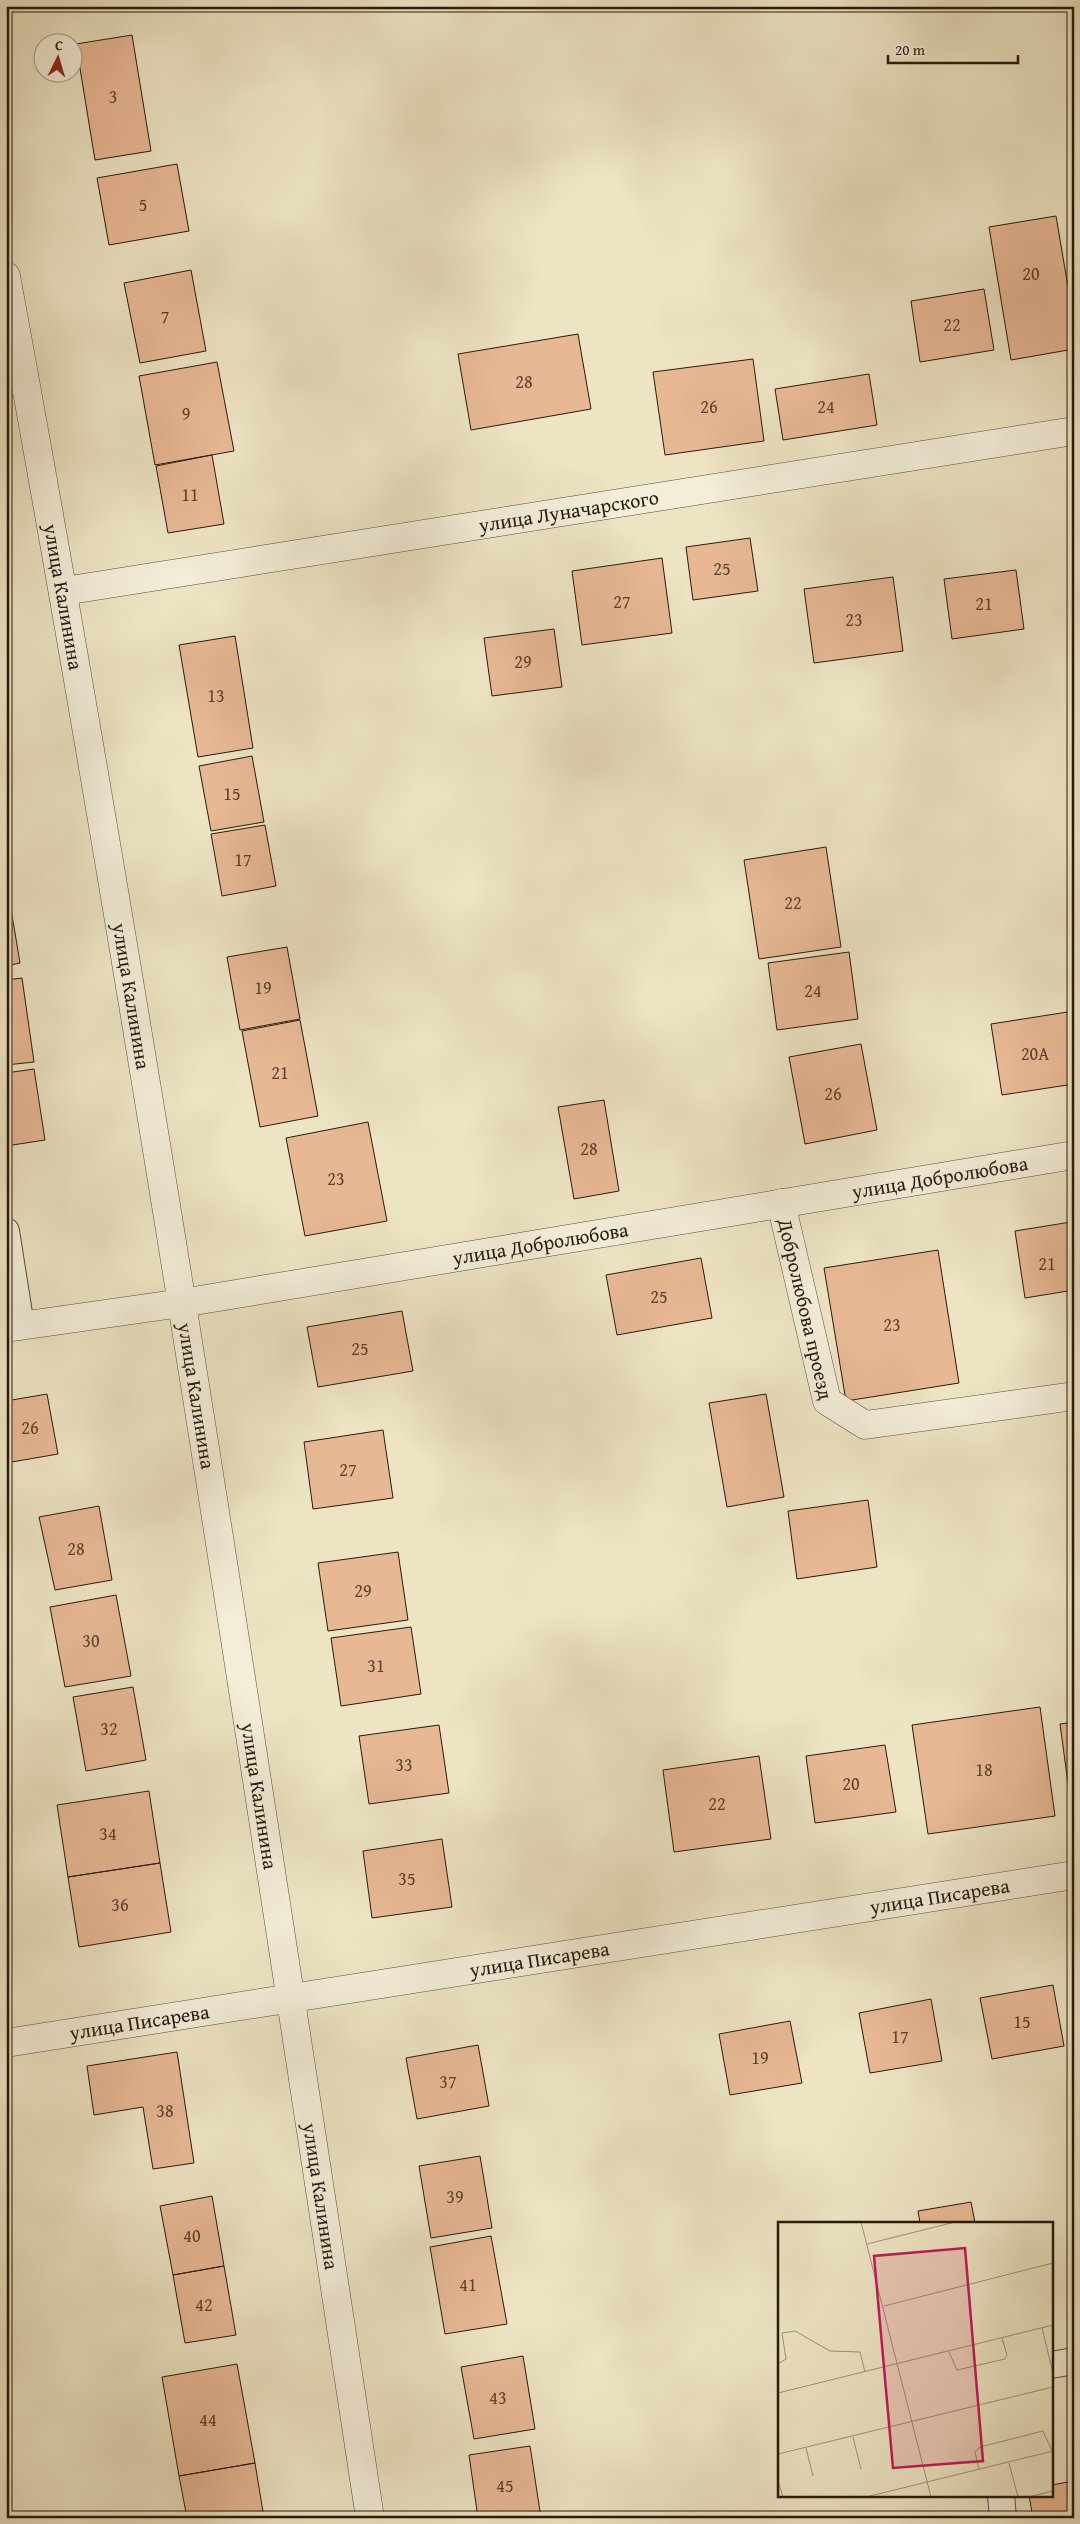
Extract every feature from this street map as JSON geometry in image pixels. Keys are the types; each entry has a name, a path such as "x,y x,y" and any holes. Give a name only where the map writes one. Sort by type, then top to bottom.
{"street":[{"name":"улица Калинина","path":"6,276 64,591 182,1303 370,2518"},
{"name":"улица Луначарского","path":"64,591 1074,430"},
{"name":"улица Добролюбова","path":"14,1327 182,1303 1074,1155"},
{"name":"Добролюбова проезд","path":"781,1203 827,1401 865,1425 1074,1396"},
{"name":"улица Писарева","path":"6,2043 1074,1875"}],"lane":[{"path":"6,1231 14,1327"},
{"path":"1052,2365 1074,2361"},
{"path":"1000,2496 1003,2518"}],"building":[{"path":"132,35 151,151 95,160 82,81 82,43"},
{"path":"177,164 189,231 109,245 97,178"},
{"path":"1056,216 1074,322 1074,349 1011,360 989,227"},
{"path":"191,270 206,351 140,363 124,283"},
{"path":"984,289 994,350 920,362 911,301"},
{"path":"578,334 591,409 471,430 458,354"},
{"path":"753,359 764,441 665,455 653,372"},
{"path":"217,362 234,451 155,465 139,376"},
{"path":"869,374 877,425 783,440 775,389"},
{"path":"212,455 224,524 168,533 156,466"},
{"path":"750,538 758,591 693,600 686,547"},
{"path":"662,558 672,633 582,645 572,571"},
{"path":"1016,570 1024,629 952,639 944,579"},
{"path":"893,577 903,651 814,663 804,589"},
{"path":"554,629 562,687 492,696 484,638"},
{"path":"235,636 253,748 198,757 179,645"},
{"path":"252,756 264,822 211,831 199,766"},
{"path":"265,825 276,886 222,896 211,834"},
{"path":"826,847 841,947 759,959 744,860"},
{"path":"6,879 20,963 6,966"},
{"path":"287,947 300,1019 240,1030 227,957"},
{"path":"849,952 858,1019 777,1030 768,963"},
{"path":"22,978 34,1062 6,1065 6,980"},
{"path":"1074,1011 1074,1084 1002,1095 991,1024"},
{"path":"300,1020 318,1116 260,1127 242,1031"},
{"path":"861,1044 877,1130 805,1144 789,1057"},
{"path":"34,1069 45,1140 6,1146 6,1073"},
{"path":"604,1100 619,1191 574,1199 558,1107"},
{"path":"368,1122 387,1221 305,1236 286,1138"},
{"path":"1071,1222 1074,1238 1074,1290 1025,1298 1015,1231"},
{"path":"938,1250 959,1383 846,1401 824,1268"},
{"path":"701,1258 712,1318 617,1335 606,1275"},
{"path":"402,1311 413,1371 318,1387 307,1327"},
{"path":"47,1394 58,1454 6,1463 6,1401"},
{"path":"766,1394 784,1497 727,1507 709,1403"},
{"path":"383,1430 393,1498 313,1509 304,1442"},
{"path":"868,1500 877,1567 797,1579 788,1511"},
{"path":"99,1506 112,1580 55,1590 39,1517"},
{"path":"398,1552 408,1620 328,1631 318,1563"},
{"path":"116,1595 131,1676 65,1687 50,1607"},
{"path":"411,1627 421,1694 341,1706 331,1638"},
{"path":"133,1687 146,1760 86,1771 73,1697"},
{"path":"1040,1707 1055,1816 928,1834 912,1725"},
{"path":"1074,1722 1074,1791 1069,1791 1060,1724"},
{"path":"439,1725 449,1793 369,1804 359,1736"},
{"path":"885,1745 896,1812 815,1823 806,1756"},
{"path":"759,1756 771,1839 674,1852 663,1770"},
{"path":"149,1791 160,1863 68,1877 57,1805"},
{"path":"442,1839 452,1907 372,1918 363,1851"},
{"path":"160,1863 171,1932 79,1947 68,1877"},
{"path":"1053,1985 1064,2046 992,2059 980,1998"},
{"path":"931,1999 942,2061 870,2073 859,2013"},
{"path":"790,2021 802,2083 730,2095 719,2034"},
{"path":"478,2045 489,2106 417,2119 406,2058"},
{"path":"177,2052 194,2163 153,2169 143,2107 94,2115 87,2066"},
{"path":"480,2156 492,2228 431,2238 419,2166"},
{"path":"212,2196 224,2266 173,2275 160,2206"},
{"path":"971,2202 975,2222 920,2222 918,2211"},
{"path":"491,2236 507,2324 445,2334 430,2247"},
{"path":"224,2266 236,2335 185,2343 173,2275"},
{"path":"523,2356 535,2429 474,2439 461,2367"},
{"path":"237,2364 255,2463 179,2476 162,2377"},
{"path":"530,2446 541,2518 478,2518 469,2455"},
{"path":"255,2463 264,2518 187,2518 179,2476"},
{"path":"1074,2481 1074,2518 1033,2518 1029,2496 1052,2496 1052,2485"}]}
